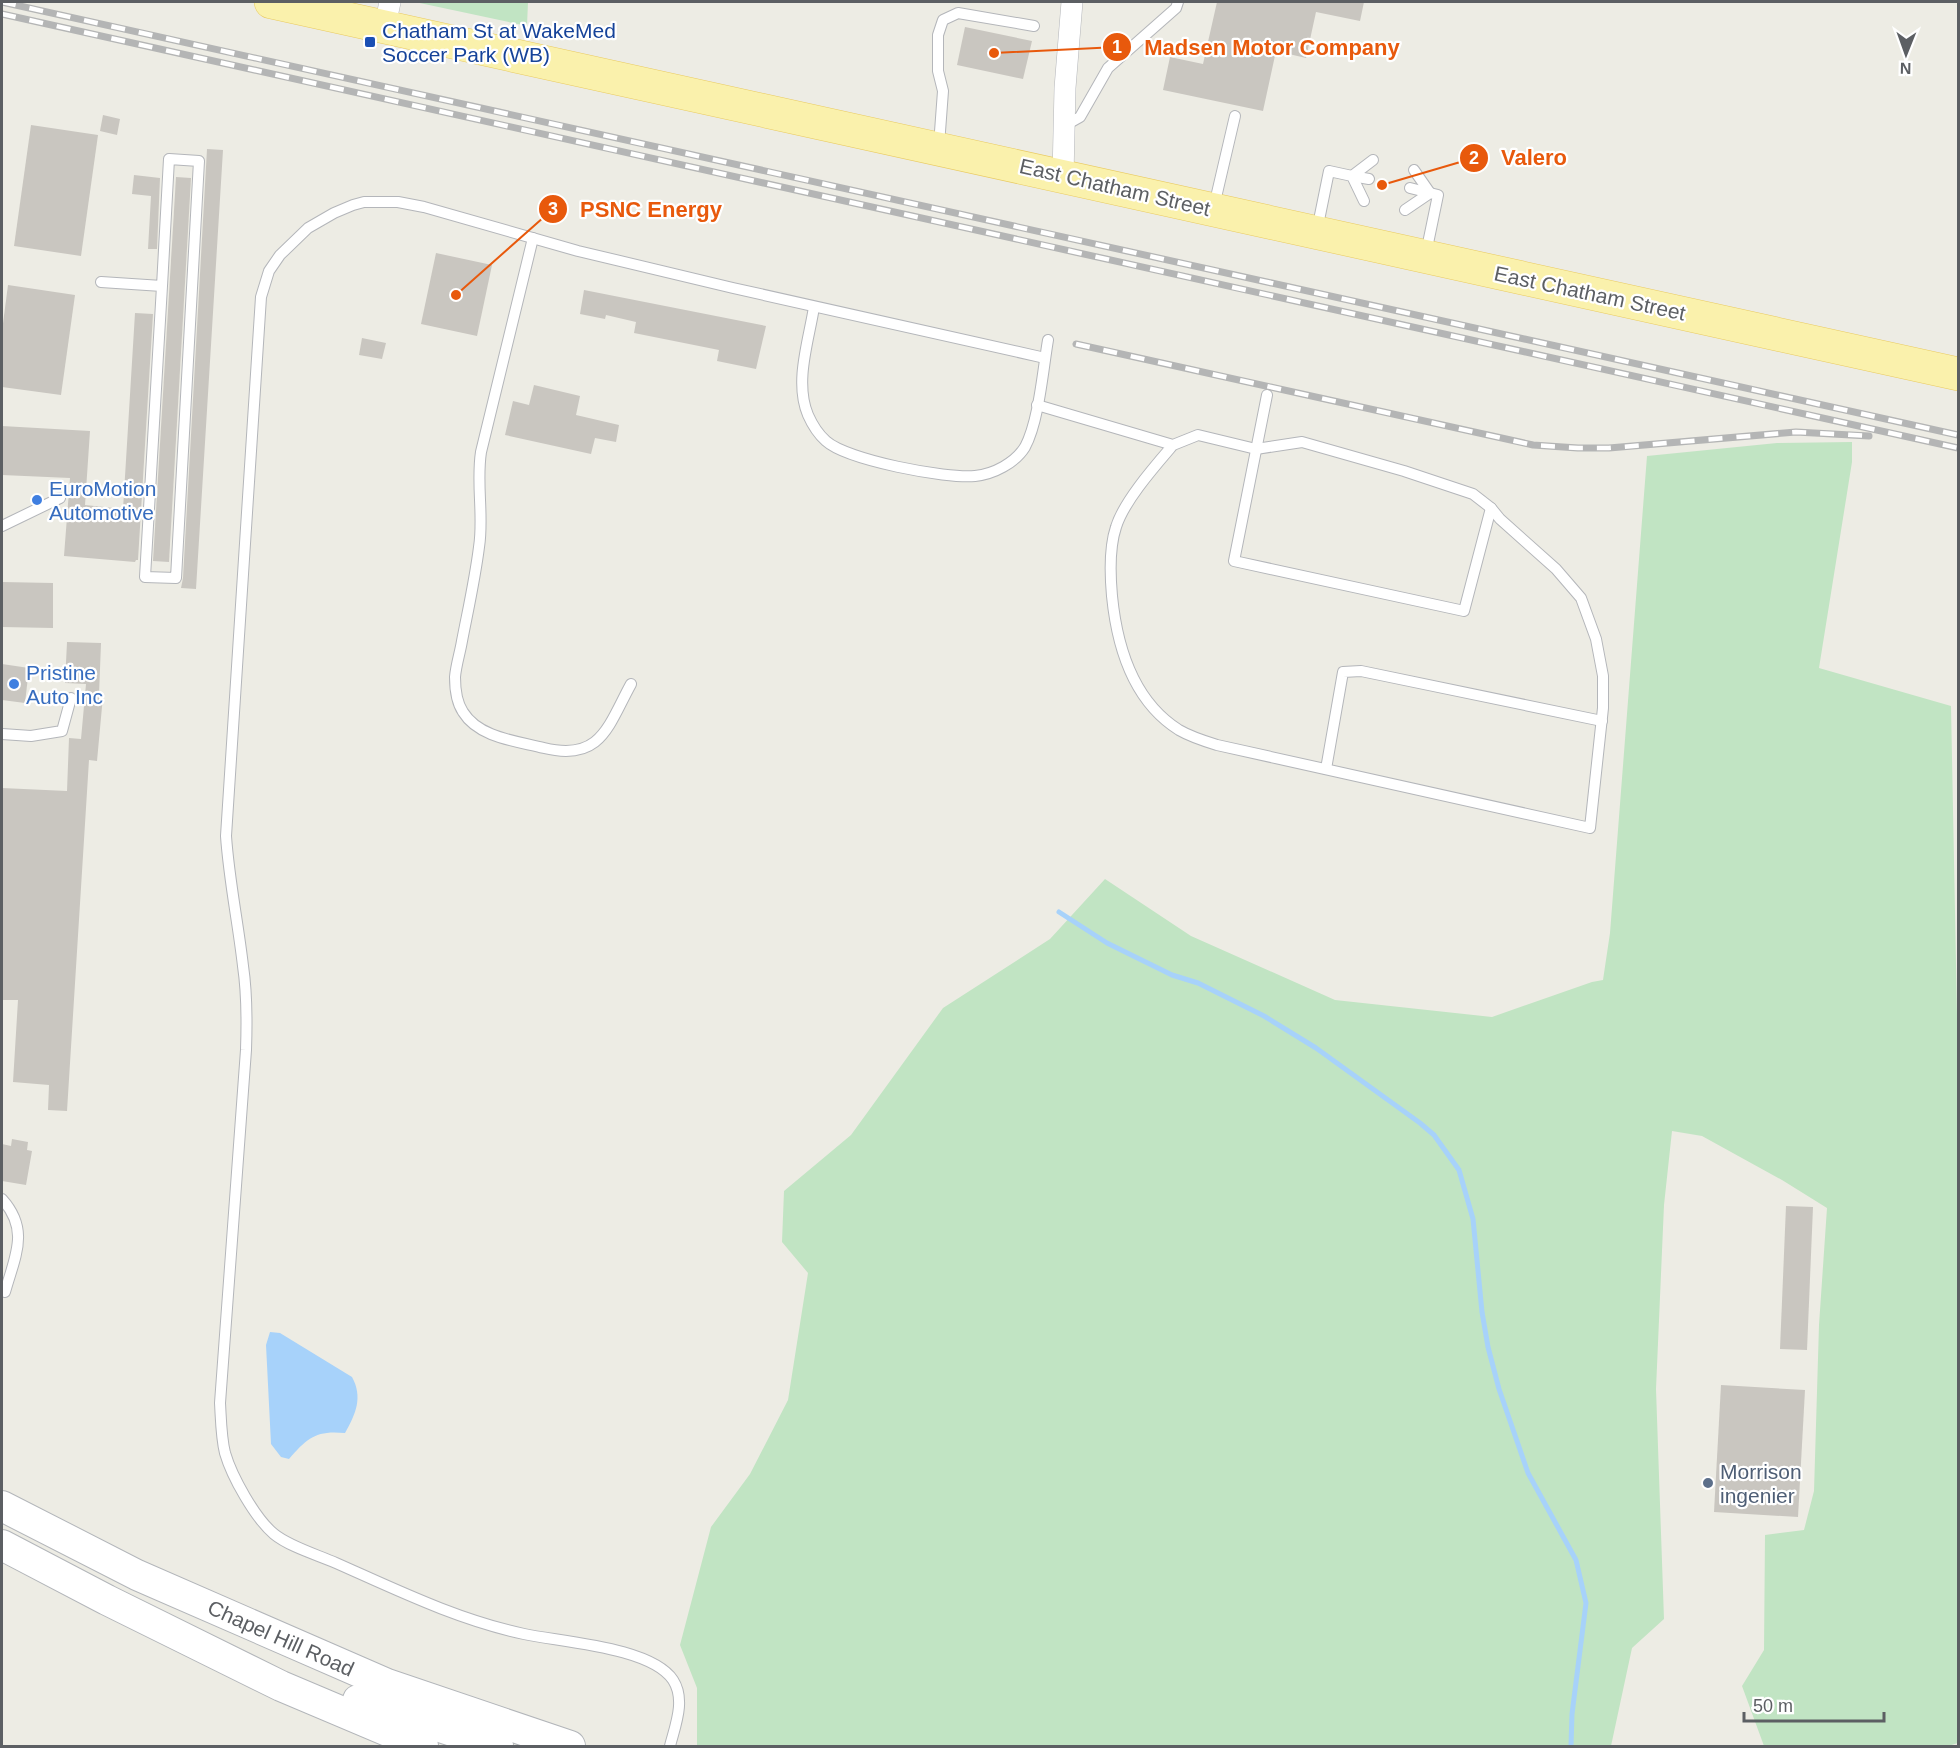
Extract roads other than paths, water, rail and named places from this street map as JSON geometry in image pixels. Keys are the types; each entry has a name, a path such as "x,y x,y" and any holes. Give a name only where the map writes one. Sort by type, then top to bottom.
{"main road":[{"name":"East Chatham Street","path":"272,2 388,14 939,148 1957,372"},
{"name":"Chapel Hill Road","path":"2,1506 137,1575 387,1684 570,1746"},
{"name":"Chapel Hill Road","path":"2,1545 281,1686 423,1746"},
{"path":"243,1667 298,1685 346,1695 498,1746"}],"street":[{"path":"1063,176 1065,88 1072,2"}],"lane":[{"path":"1064,126 1080,117 1108,68 1176,8 1178,2"},
{"path":"939,148 942,91 938,71 938,35 942,20 958,13 1034,26"},
{"path":"1213,209 1235,116"},
{"path":"168,159 199,160 176,578 145,577 162,286 168,159"},
{"path":"1352,176 1373,160"},
{"path":"1414,170 1430,193"},
{"path":"1316,232 1329,171 1369,179"},
{"path":"1352,176 1364,201"},
{"path":"1410,189 1438,195 1426,256"},
{"path":"1406,210 1430,193"},
{"path":"670,1746 679,1709 679,1694 674,1680 663,1670 645,1659 612,1650 523,1634 469,1619 427,1604 275,1534 248,1504 225,1454 220,1403 222,1354 247,1017 244,968 226,836 261,297 269,271 280,255 308,228 334,213 364,202 398,202 578,251 814,307 1045,358"},
{"path":"533,238 481,452 478,486 482,525 455,677 458,699 463,713 473,724 490,735 566,752 582,751 595,743 604,733 631,684"},
{"path":"101,282 162,286"},
{"path":"814,307 802,378 804,404 816,430 826,442 842,452 859,458 954,476 977,476 997,471 1015,459 1024,447 1032,428 1048,340"},
{"path":"1267,395 1234,561 1464,611 1491,508"},
{"path":"1037,405 1173,445"},
{"path":"1198,435 1256,449 1302,442 1404,471 1473,494 1556,569 1581,598 1596,639 1603,676 1602,721 1590,828 1217,745 1179,730 1145,699 1132,677 1114,617 1111,584 1115,528 1128,503 1173,445 1198,435"},
{"path":"2,526 60,498"},
{"path":"1326,769 1343,672 1361,671 1602,721"},
{"path":"2,734 31,736 62,731 71,698"},
{"path":"2,1199 13,1212 20,1243 5,1292 2,1291"}],"water":[{"path":"270,1332 280,1333 352,1377 358,1398 355,1412 345,1433 319,1434 301,1446 289,1459 281,1457 271,1444 266,1345"}],"waterway":[{"path":"1059,912 1107,943 1172,975 1198,983 1264,1016 1316,1048 1420,1123 1434,1135 1459,1170 1473,1219 1482,1312 1499,1389 1528,1473 1576,1560 1586,1603 1572,1714 1571,1746"}],"railway":[{"path":"2,2 1958,435"},
{"path":"2,14 1958,448"},
{"path":"1076,344 1533,445 1609,448 1796,432 1869,436"}],"place":[{"name":"Chatham St at WakeMed Soccer Park (WB)","path":"370,42"},
{"name":"Madsen Motor Company","path":"994,53"},
{"name":"Valero","path":"1382,185"},
{"name":"PSNC Energy","path":"456,295"},
{"name":"EuroMotion Automotive","path":"37,500"},
{"name":"Pristine Auto Inc","path":"14,684"},
{"name":"Morrison ingenier","path":"1708,1483"}]}
